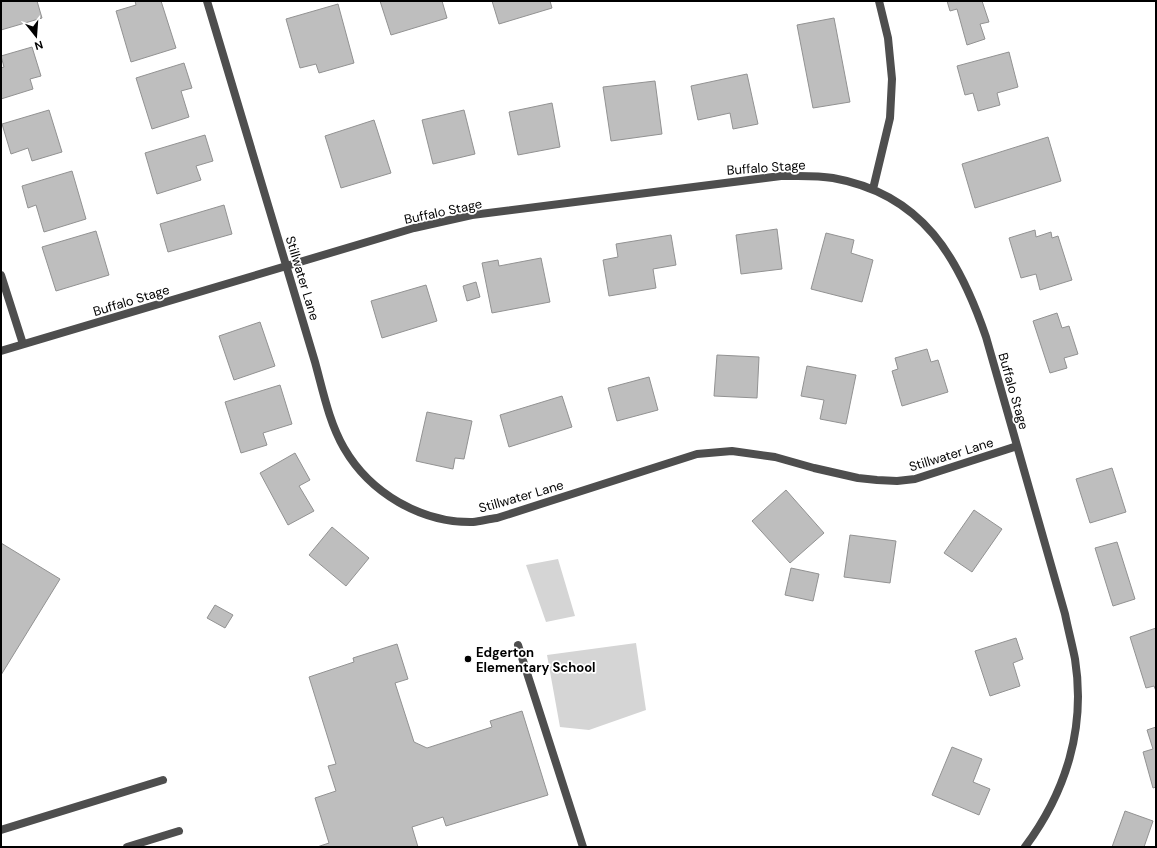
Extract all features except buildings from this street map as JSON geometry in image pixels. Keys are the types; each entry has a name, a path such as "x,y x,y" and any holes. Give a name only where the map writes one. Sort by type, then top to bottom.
{"street":[{"name":"Stillwater Lane","path":"207,1 334,427 344,448 356,466 370,482 400,503 427,515 450,520 474,522 497,518 697,454 732,451 774,457 858,478 897,481 915,479 1017,446"},
{"path":"873,189 890,118 892,79 888,38 879,1"},
{"name":"Buffalo Stage","path":"1,351 414,228 472,215 781,176 833,178 873,189 899,202 917,216 938,239 959,272 970,293 984,330 1065,614 1075,659 1078,703 1076,725 1072,746 1059,790 1049,811 1025,847"},
{"path":"1,275 22,344"},
{"path":"518,645 583,847"},
{"path":"1,830 163,780"},
{"path":"127,847 179,831"}],"shaded area":[{"path":"558,559 575,616 546,622 526,565"},
{"path":"636,643 646,710 589,730 560,727 547,655"}],"place":[{"name":"Edgerton Elementary School","path":"468,659"}]}
